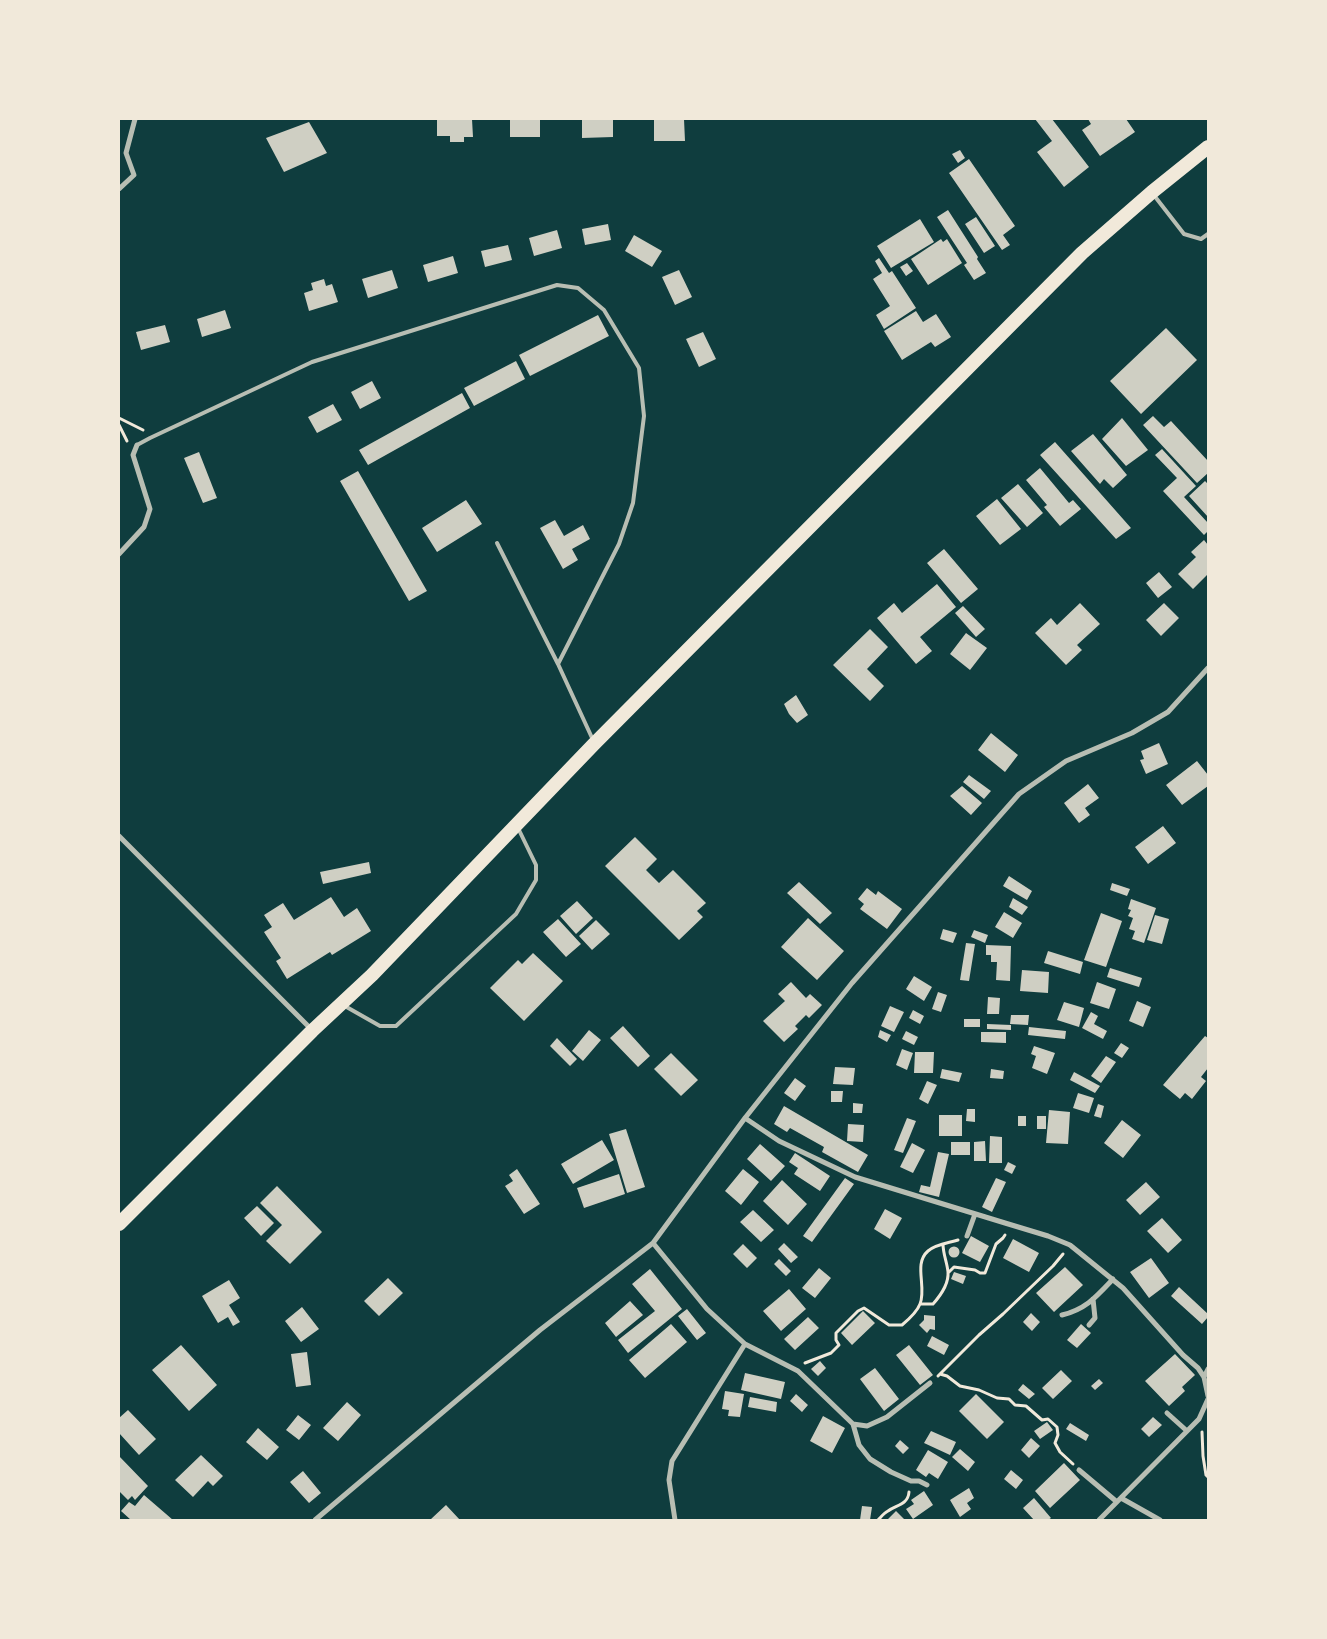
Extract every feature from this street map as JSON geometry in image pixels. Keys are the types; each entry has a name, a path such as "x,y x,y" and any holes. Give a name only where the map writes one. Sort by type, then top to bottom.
{"highway":[{"path":"119,1224 312,1031 372,975 594,744 1082,253 1152,192 1208,147"}],"street":[{"path":"119,189 134,175 126,153 135,119"},
{"path":"119,554 144,527 150,509 133,455 138,445"},
{"path":"315,1520 540,1330 653,1243 745,1118 852,983 1019,794 1066,761 1132,733 1168,712 1208,668"},
{"path":"119,836 312,1031"},
{"path":"745,1118 779,1141 855,1177 1009,1224 1070,1245 1123,1288 1183,1355 1198,1368 1207,1384 1208,1398 1199,1419 1099,1520"},
{"path":"967,1236 976,1214"},
{"path":"653,1243 707,1309 745,1344 798,1371 853,1424 859,1445 870,1459 891,1472 911,1481 919,1481 927,1485"},
{"path":"1062,1315 1077,1311 1093,1299 1112,1280"},
{"path":"1089,1325 1095,1318 1093,1299"},
{"path":"674,1520 669,1480 672,1461 745,1344"},
{"path":"1204,1377 1208,1369"},
{"path":"853,1424 866,1426 887,1417 930,1383"},
{"path":"1167,1413 1187,1431"},
{"path":"1079,1470 1119,1500 1160,1520"}],"lane":[{"path":"1152,192 1184,234 1201,239 1208,234"},
{"path":"138,445 312,362 557,284 578,288 604,310 639,368 644,416 633,503 619,544 558,664"},
{"path":"497,543 558,664 594,744"},
{"path":"341,1004 380,1026 396,1026 516,914 536,880 536,865 516,824"}],"path":[{"path":"119,418 154,436"},
{"path":"920,1304 934,1304 943,1290 948,1273 954,1267 975,1270 980,1274 985,1273 996,1244 1003,1238 1009,1224"},
{"path":"790,1367 832,1353 839,1345 836,1340 836,1334 858,1311 864,1308 888,1324 902,1325 920,1304 922,1260 929,1250 967,1236"},
{"path":"943,1244 943,1254 948,1273"},
{"path":"930,1383 1053,1266 1070,1245"},
{"path":"940,1374 947,1376 960,1386 979,1390 997,1398 1009,1399 1015,1405 1026,1406 1042,1420 1048,1419 1053,1422 1058,1427 1055,1443 1060,1452 1079,1470"},
{"path":"1199,1419 1202,1430 1203,1456 1208,1477"},
{"path":"878,1520 888,1510 900,1506 909,1496 911,1481"}],"building":[{"path":"437,119 472,119 473,137 464,137 464,142 450,142 450,136 437,136"},
{"path":"510,119 540,119 540,137 510,137"},
{"path":"582,119 613,119 613,137 582,138"},
{"path":"654,119 684,119 685,141 654,141"},
{"path":"1035,119 1052,119 1089,167 1064,187 1037,152 1052,141"},
{"path":"1088,119 1126,119 1135,132 1100,156 1082,130 1091,124"},
{"path":"309,122 327,153 284,172 266,138"},
{"path":"960,150 965,158 958,163 952,154"},
{"path":"969,159 1015,226 1003,235 1010,245 1002,250 949,173"},
{"path":"948,210 986,273 974,280 964,265 967,263 937,217"},
{"path":"976,217 995,246 984,253 965,224"},
{"path":"920,219 934,242 891,268 877,246"},
{"path":"608,224 611,240 585,245 582,229"},
{"path":"557,230 562,248 534,256 529,238"},
{"path":"634,235 662,251 652,267 625,251"},
{"path":"941,239 943,242 947,239 962,263 928,285 911,259"},
{"path":"508,245 512,260 485,267 481,251"},
{"path":"453,256 458,273 428,282 423,265"},
{"path":"879,258 889,273 892,271 916,308 884,329 876,315 890,306 873,279 882,273 875,261"},
{"path":"907,263 913,271 906,276 900,267"},
{"path":"392,270 398,288 368,298 362,279"},
{"path":"679,270 692,297 675,305 662,277"},
{"path":"324,279 326,286 332,284 338,302 309,311 304,293 313,290 311,283"},
{"path":"225,310 231,328 202,337 197,319"},
{"path":"916,311 923,322 936,314 951,337 935,347 931,342 902,360 884,331"},
{"path":"598,315 609,336 530,376 519,355"},
{"path":"165,325 170,342 141,350 136,332"},
{"path":"1166,328 1197,360 1141,414 1110,381"},
{"path":"703,332 716,359 699,367 686,339"},
{"path":"516,361 525,379 474,406 464,388"},
{"path":"372,381 381,398 360,409 351,392"},
{"path":"462,393 470,408 368,465 359,450"},
{"path":"333,404 342,420 317,433 308,417"},
{"path":"1153,416 1164,427 1171,421 1208,461 1208,473 1197,483 1143,425"},
{"path":"1122,418 1148,450 1126,466 1102,439"},
{"path":"1093,434 1127,475 1113,488 1104,479 1100,484 1071,451"},
{"path":"1055,442 1131,528 1116,539 1040,455"},
{"path":"1162,449 1196,486 1184,497 1208,523 1208,531 1204,535 1163,491 1177,478 1155,455"},
{"path":"199,452 217,498 203,503 184,458"},
{"path":"1040,468 1069,503 1073,500 1081,509 1060,526 1044,507 1047,505 1026,480"},
{"path":"358,471 427,591 409,601 340,481"},
{"path":"1205,481 1208,484 1208,517 1189,496"},
{"path":"1018,484 1043,513 1027,527 1001,498"},
{"path":"997,499 1021,529 1000,545 976,516"},
{"path":"466,500 482,524 437,552 422,528"},
{"path":"555,520 564,536 583,525 590,539 572,549 578,560 563,569 540,528"},
{"path":"1204,540 1208,545 1208,576 1193,589 1178,574 1196,557 1191,552"},
{"path":"944,549 978,589 961,603 927,563"},
{"path":"1159,572 1172,587 1158,598 1146,583"},
{"path":"937,584 956,607 920,637 932,651 916,664 877,618 894,603 902,613"},
{"path":"1080,603 1100,624 1077,645 1082,650 1066,665 1035,633 1051,618 1057,625"},
{"path":"1164,603 1179,618 1161,636 1146,620"},
{"path":"963,606 985,629 976,637 955,613"},
{"path":"870,629 888,647 867,669 884,686 870,701 833,665"},
{"path":"966,633 987,648 970,670 950,654"},
{"path":"796,695 808,715 797,723 789,714 784,704"},
{"path":"991,733 1018,755 1005,772 978,750"},
{"path":"1159,743 1168,764 1146,774 1140,760 1144,759 1141,751"},
{"path":"1197,761 1208,775 1208,786 1182,805 1166,785"},
{"path":"969,775 991,791 984,799 963,782"},
{"path":"1088,784 1099,798 1085,808 1090,815 1079,823 1064,803"},
{"path":"962,786 982,803 971,815 950,796"},
{"path":"1163,826 1176,843 1148,864 1135,847"},
{"path":"635,837 657,859 646,870 659,883 673,870 706,903 697,911 703,917 679,940 605,866"},
{"path":"369,862 371,873 323,884 320,872"},
{"path":"1009,876 1032,891 1027,900 1003,886"},
{"path":"799,882 832,913 820,924 787,893"},
{"path":"1112,883 1130,889 1127,896 1110,890"},
{"path":"867,888 876,895 878,891 902,909 887,929 860,909 864,904 858,899"},
{"path":"331,897 344,917 357,908 371,931 332,955 330,952 287,979 276,961 281,958 264,932 272,927 264,915 283,903 294,920"},
{"path":"1013,898 1028,907 1022,915 1009,907"},
{"path":"1131,899 1156,908 1144,943 1132,939 1135,931 1129,929 1133,918 1128,916 1131,910 1128,909"},
{"path":"577,901 593,918 576,934 560,916"},
{"path":"1004,912 1022,923 1013,938 995,927"},
{"path":"1101,913 1122,921 1106,967 1084,960"},
{"path":"1155,915 1169,919 1162,944 1147,940"},
{"path":"808,918 844,951 817,980 781,947"},
{"path":"558,919 581,944 566,957 543,932"},
{"path":"596,920 610,934 592,950 579,936"},
{"path":"943,929 957,933 953,943 940,939"},
{"path":"974,930 988,935 985,943 971,937"},
{"path":"966,943 975,944 969,981 960,980"},
{"path":"986,945 1011,946 1010,981 996,980 997,962 991,962 991,955 986,955"},
{"path":"1048,951 1083,962 1080,974 1044,963"},
{"path":"533,953 563,981 524,1021 490,988 518,960 522,964"},
{"path":"1110,968 1142,978 1139,987 1107,977"},
{"path":"1022,970 1049,972 1048,993 1020,991"},
{"path":"914,976 932,987 924,1001 906,989"},
{"path":"791,982 806,998 810,994 822,1005 809,1018 806,1015 795,1026 798,1029 784,1042 763,1021 785,1001 778,994"},
{"path":"1097,982 1116,989 1109,1009 1090,1003"},
{"path":"938,992 947,995 941,1012 932,1009"},
{"path":"988,997 1000,998 999,1014 987,1014"},
{"path":"1137,1001 1151,1007 1143,1027 1129,1021"},
{"path":"1064,1002 1084,1008 1079,1027 1057,1020"},
{"path":"890,1006 904,1012 894,1032 881,1026"},
{"path":"913,1010 924,1016 920,1024 909,1018"},
{"path":"1091,1012 1098,1016 1094,1024 1107,1031 1103,1039 1082,1028"},
{"path":"1011,1015 1029,1015 1028,1025 1010,1024"},
{"path":"964,1019 980,1019 980,1027 964,1027"},
{"path":"987,1024 1011,1025 1011,1030 987,1029"},
{"path":"623,1026 650,1056 638,1067 610,1038"},
{"path":"1029,1027 1066,1031 1065,1039 1028,1035"},
{"path":"589,1030 601,1040 583,1061 572,1051"},
{"path":"880,1030 891,1035 887,1042 878,1037"},
{"path":"906,1031 918,1037 914,1045 902,1039"},
{"path":"981,1032 1006,1032 1006,1043 981,1042"},
{"path":"1205,1036 1208,1038 1208,1068 1201,1077 1206,1081 1192,1099 1185,1093 1180,1099 1163,1085"},
{"path":"557,1038 577,1059 570,1066 550,1046"},
{"path":"1121,1043 1129,1048 1122,1058 1114,1053"},
{"path":"1034,1046 1055,1053 1047,1074 1032,1068 1036,1056 1031,1054"},
{"path":"902,1049 913,1053 907,1070 896,1065"},
{"path":"915,1052 934,1052 933,1073 914,1073"},
{"path":"671,1053 698,1080 681,1096 654,1069"},
{"path":"1106,1056 1116,1062 1101,1083 1091,1076"},
{"path":"835,1067 855,1068 853,1085 833,1084"},
{"path":"942,1069 962,1073 959,1082 940,1078"},
{"path":"991,1069 1004,1071 1003,1079 990,1078"},
{"path":"1074,1072 1100,1086 1095,1093 1070,1080"},
{"path":"795,1078 806,1086 795,1101 784,1093"},
{"path":"927,1081 937,1085 928,1104 919,1099"},
{"path":"831,1091 843,1091 842,1102 831,1102"},
{"path":"1078,1093 1094,1098 1089,1113 1073,1108"},
{"path":"853,1103 863,1104 862,1113 853,1113"},
{"path":"1098,1104 1104,1106 1101,1118 1094,1116"},
{"path":"784,1106 868,1155 858,1172 822,1152 824,1147 790,1128 787,1132 774,1124"},
{"path":"967,1109 975,1109 975,1122 966,1121"},
{"path":"1049,1110 1070,1112 1068,1144 1046,1143"},
{"path":"939,1115 962,1115 962,1136 939,1136"},
{"path":"1018,1116 1026,1116 1026,1126 1018,1126"},
{"path":"1037,1116 1046,1116 1046,1129 1037,1129"},
{"path":"907,1118 916,1121 903,1153 894,1150"},
{"path":"1122,1120 1141,1135 1123,1158 1104,1143"},
{"path":"848,1124 864,1125 863,1142 847,1141"},
{"path":"626,1129 645,1187 627,1193 609,1134"},
{"path":"990,1136 1002,1137 1002,1163 989,1163"},
{"path":"602,1140 614,1160 573,1184 561,1164"},
{"path":"985,1141 986,1161 974,1161 974,1142"},
{"path":"951,1142 970,1142 970,1155 951,1155"},
{"path":"912,1143 925,1150 913,1173 900,1167"},
{"path":"760,1144 785,1166 771,1181 747,1159"},
{"path":"938,1152 949,1154 939,1197 919,1192 921,1185 930,1187"},
{"path":"795,1153 830,1176 820,1191 794,1174 798,1168 789,1162"},
{"path":"1008,1162 1016,1166 1012,1174 1004,1170"},
{"path":"517,1169 540,1204 524,1214 505,1186 513,1181 509,1175"},
{"path":"743,1169 759,1182 741,1205 725,1191"},
{"path":"619,1174 625,1194 584,1208 577,1188"},
{"path":"845,1178 854,1184 812,1242 803,1236"},
{"path":"996,1178 1006,1182 992,1212 982,1207"},
{"path":"782,1180 807,1204 788,1225 763,1201"},
{"path":"1146,1182 1160,1197 1140,1215 1126,1200"},
{"path":"277,1186 322,1232 290,1264 266,1241 282,1225 260,1203"},
{"path":"257,1206 274,1223 261,1236 244,1218"},
{"path":"885,1209 902,1218 890,1239 874,1229"},
{"path":"753,1210 774,1230 761,1242 740,1222"},
{"path":"1162,1218 1182,1240 1168,1253 1147,1231"},
{"path":"971,1236 989,1246 980,1262 962,1253"},
{"path":"1013,1239 1039,1253 1029,1272 1003,1258"},
{"path":"784,1243 798,1257 791,1263 778,1249"},
{"path":"743,1244 757,1258 747,1268 733,1254"},
{"path":"952,1247 956,1247 959,1252 958,1256 952,1257 949,1254 949,1250"},
{"path":"1151,1258 1169,1283 1149,1298 1130,1272"},
{"path":"779,1259 791,1271 786,1276 774,1264"},
{"path":"1065,1267 1083,1285 1054,1312 1036,1293"},
{"path":"819,1268 831,1278 815,1298 802,1288"},
{"path":"650,1269 682,1309 628,1353 618,1340 655,1311 632,1284"},
{"path":"954,1272 966,1276 963,1284 951,1279"},
{"path":"388,1278 403,1293 379,1316 364,1301"},
{"path":"229,1280 240,1298 229,1305 240,1322 233,1326 228,1317 218,1323 202,1296"},
{"path":"1179,1287 1208,1314 1208,1317 1202,1324 1171,1296"},
{"path":"789,1289 806,1309 781,1331 763,1311"},
{"path":"630,1301 643,1315 616,1337 605,1323"},
{"path":"302,1307 319,1329 301,1342 285,1321"},
{"path":"687,1309 706,1333 697,1340 678,1316"},
{"path":"863,1311 875,1323 852,1345 841,1333"},
{"path":"1031,1313 1040,1322 1032,1331 1023,1322"},
{"path":"924,1315 935,1316 935,1330 930,1329 927,1333 919,1325 924,1320"},
{"path":"808,1317 819,1328 795,1350 784,1339"},
{"path":"671,1324 687,1342 645,1378 629,1360"},
{"path":"1081,1324 1091,1333 1077,1348 1067,1340"},
{"path":"932,1336 949,1345 944,1355 927,1346"},
{"path":"181,1345 217,1385 189,1411 152,1370"},
{"path":"909,1345 933,1375 920,1385 896,1355"},
{"path":"307,1352 311,1385 296,1387 291,1354"},
{"path":"1175,1354 1195,1375 1182,1387 1185,1391 1169,1406 1145,1381"},
{"path":"820,1361 826,1368 818,1376 811,1369"},
{"path":"875,1368 899,1399 884,1411 860,1379"},
{"path":"1061,1370 1072,1381 1053,1399 1042,1388"},
{"path":"745,1373 785,1382 781,1399 741,1390"},
{"path":"1099,1379 1103,1383 1095,1390 1091,1386"},
{"path":"1023,1384 1035,1394 1029,1399 1018,1390"},
{"path":"725,1391 744,1394 740,1417 728,1416 729,1410 722,1409"},
{"path":"796,1394 808,1405 802,1412 790,1401"},
{"path":"976,1394 1004,1422 987,1439 959,1411"},
{"path":"750,1397 777,1402 776,1412 748,1407"},
{"path":"347,1402 361,1415 338,1441 323,1428"},
{"path":"128,1410 156,1439 139,1455 119,1433 119,1418"},
{"path":"298,1415 311,1425 299,1440 286,1430"},
{"path":"823,1416 845,1428 832,1453 810,1441"},
{"path":"1153,1417 1162,1425 1149,1437 1141,1429"},
{"path":"1047,1422 1053,1430 1040,1439 1034,1431"},
{"path":"1070,1423 1089,1435 1086,1441 1066,1429"},
{"path":"258,1428 279,1447 267,1460 246,1442"},
{"path":"931,1431 956,1442 950,1455 924,1443"},
{"path":"1031,1438 1040,1446 1029,1458 1021,1450"},
{"path":"900,1440 909,1448 903,1454 895,1446"},
{"path":"960,1449 975,1462 968,1471 952,1457"},
{"path":"928,1450 948,1462 938,1479 929,1473 926,1477 916,1470"},
{"path":"201,1455 223,1476 213,1486 208,1481 193,1497 175,1480"},
{"path":"119,1456 148,1486 135,1500 132,1496 128,1500 119,1491"},
{"path":"1064,1463 1080,1480 1050,1508 1035,1491"},
{"path":"1011,1470 1023,1480 1016,1489 1004,1479"},
{"path":"303,1471 321,1493 309,1503 290,1482"},
{"path":"969,1488 974,1498 967,1503 971,1509 960,1517 950,1500"},
{"path":"924,1491 933,1505 913,1519 906,1509 914,1504 911,1500"},
{"path":"144,1495 173,1520 131,1520 121,1511 129,1502 135,1506"},
{"path":"1034,1498 1051,1518 1048,1520 1034,1520 1023,1508"},
{"path":"446,1505 460,1520 431,1519"},
{"path":"862,1506 872,1507 870,1520 860,1520"},
{"path":"896,1511 904,1519 887,1520"}]}
